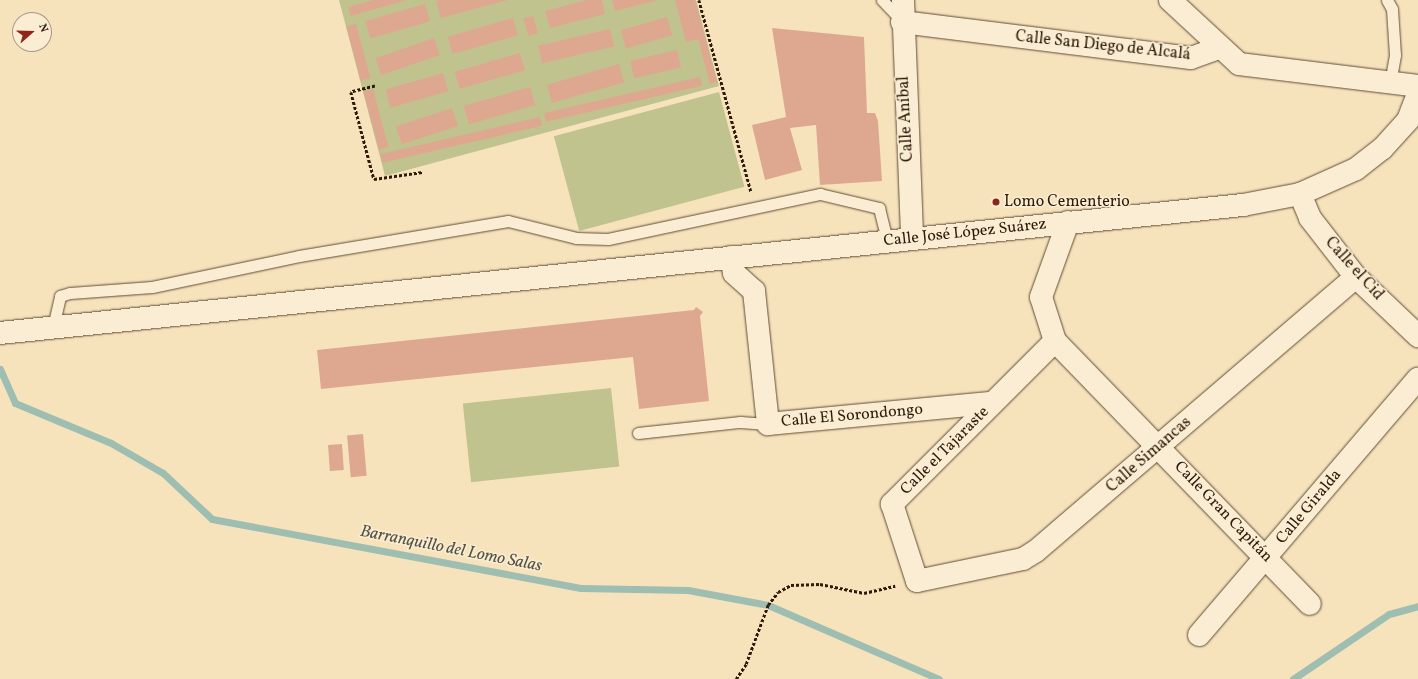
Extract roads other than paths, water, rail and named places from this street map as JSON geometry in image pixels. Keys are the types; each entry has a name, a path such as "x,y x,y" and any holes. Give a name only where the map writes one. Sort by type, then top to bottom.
{"street":[{"name":"Calle Aníbal","path":"903,0 902,22 912,239"},
{"path":"1170,0 1218,48 1239,64 1418,86"},
{"name":"Calle San Diego de Alcalá","path":"902,22 1191,58 1218,48"},
{"name":"Calle José López Suárez","path":"0,332 1243,204 1300,194 1335,181 1382,149 1408,120 1418,94"},
{"name":"Calle el Cid","path":"1300,194 1310,218 1356,277 1418,336"},
{"name":"Calle Gran Capitán","path":"1068,222 1041,297 1055,341 1159,446 1310,604"},
{"name":"Calle El Sorondongo","path":"731,257 734,273 754,291 768,424 992,402"},
{"name":"Calle Simancas","path":"917,581 1023,559 1159,446 1356,277"},
{"name":"Calle el Tajaraste","path":"917,581 892,504 992,402 1055,341"},
{"name":"Calle Giralda","path":"1199,635 1418,379"}],"lane":[{"path":"882,0 902,22"},
{"path":"1387,0 1392,9 1395,55 1390,83"},
{"path":"53,327 60,296 70,293 152,287 299,256 508,221 576,238 608,239 820,194 879,208 887,241"},
{"path":"638,433 740,422 768,424"}],"waterway":[{"name":"Barranquillo del Lomo Salas","path":"0,369 15,403 111,443 163,473 212,519 581,588 688,590 768,605 939,679"},
{"name":"Barranquillo del Lomo Salas","path":"1293,679 1389,614 1418,606"}],"place":[{"name":"Lomo Cementerio","path":"996,202"}]}
